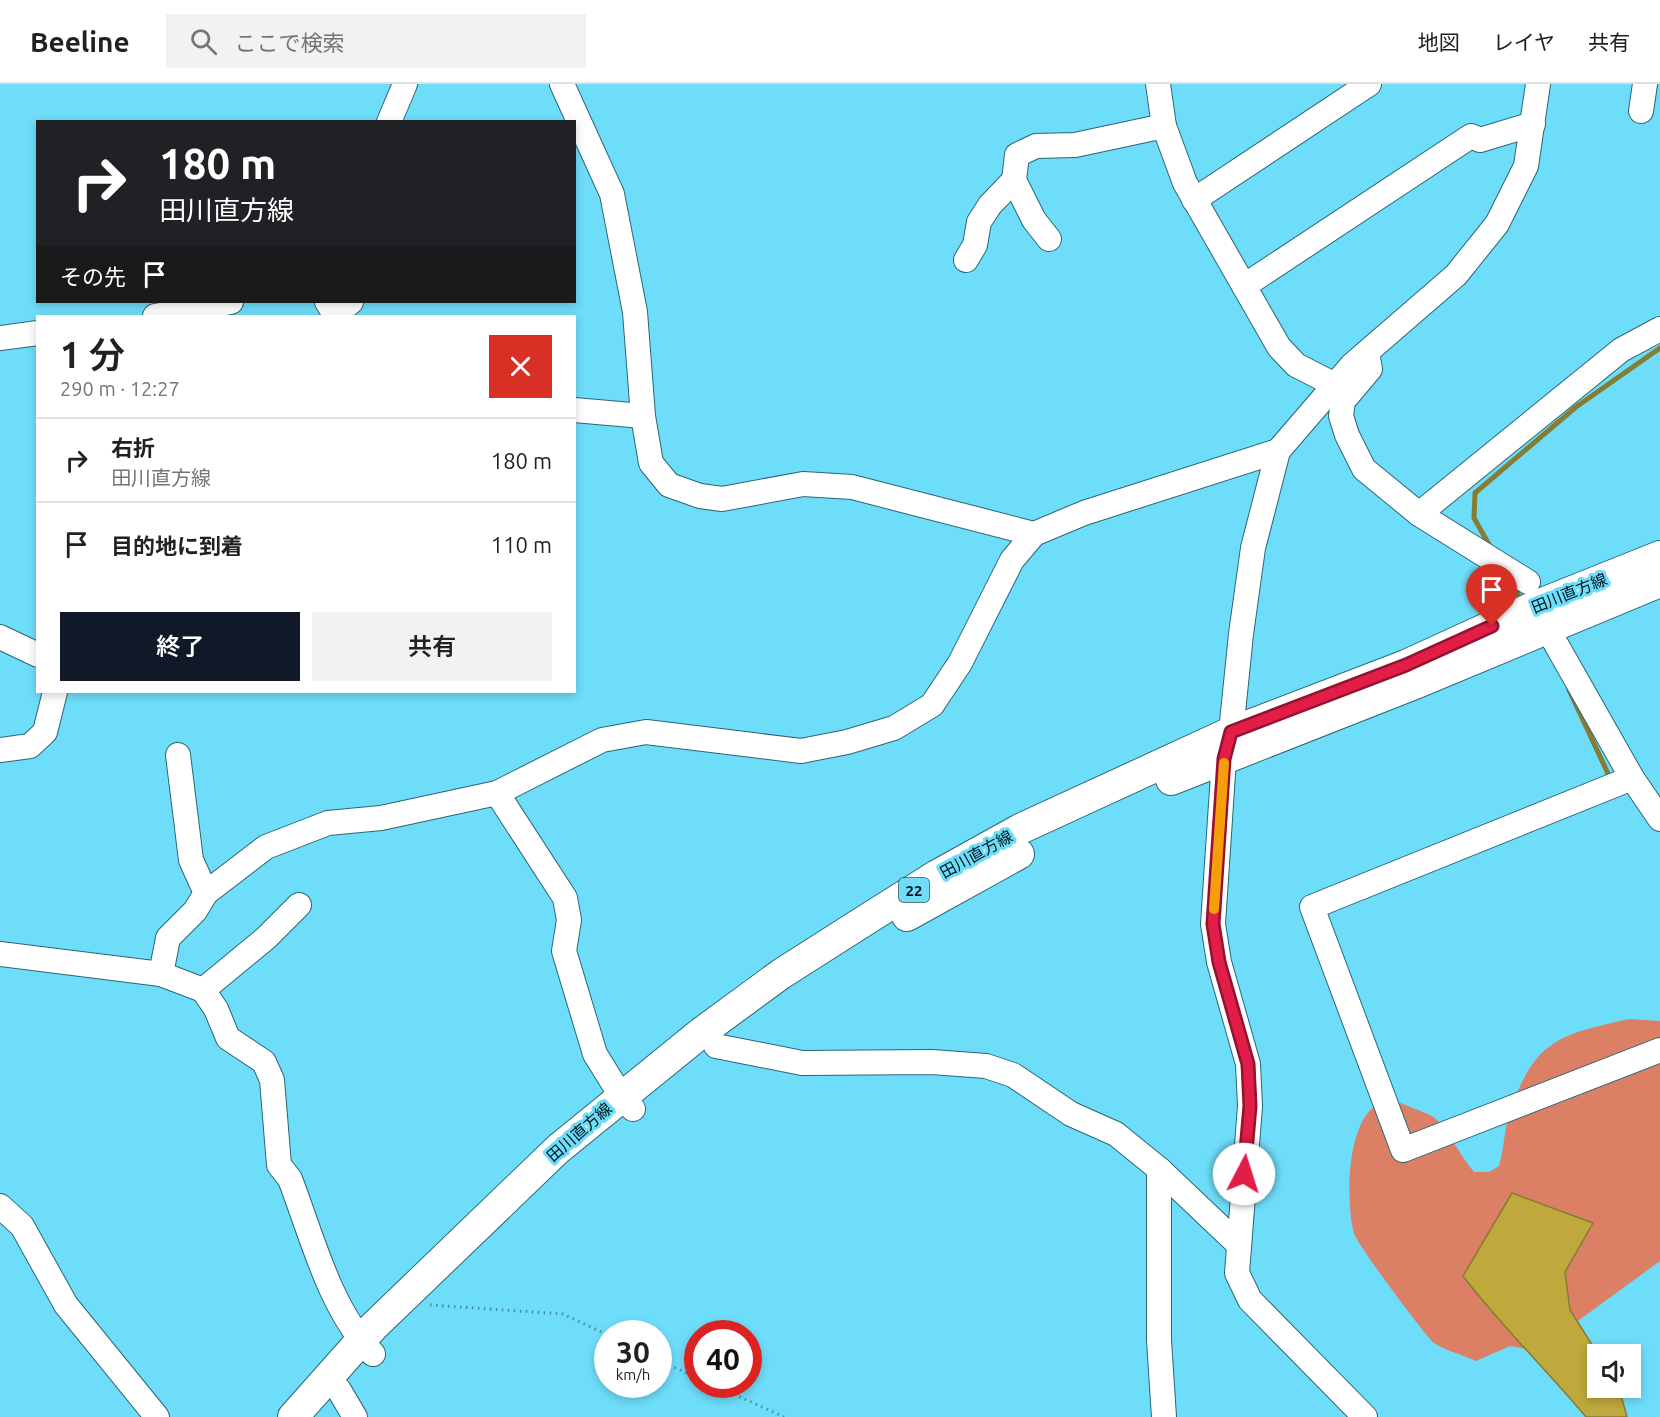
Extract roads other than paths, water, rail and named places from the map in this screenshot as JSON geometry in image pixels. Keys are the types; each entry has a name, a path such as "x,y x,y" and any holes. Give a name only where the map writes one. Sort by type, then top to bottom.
{"main road":[{"name":"田川直方線","path":"316,1417 339,1390 366,1348 419,1305 702,1032 781,974 937,875 1020,829 1228,745 1536,606 1660,556"},
{"name":"田川直方線","path":"1536,606 1660,582"},
{"name":"田川直方線","path":"293,1417 366,1348 558,1149 716,1046 874,935 1024,851 1152,788 1228,745"}],"street":[{"path":"389,120 405,84"},
{"path":"562,84 612,194 635,312 643,416 651,463 669,484 700,496 722,499 803,484 852,487 1034,534"},
{"path":"1158,84 1164,126 1185,183 1279,347 1296,365 1335,385"},
{"path":"1194,200 1369,84"},
{"path":"1365,1417 1250,1300 1237,1273 1237,1243 1250,1106 1248,1064 1219,962 1213,924 1228,745 1241,634 1253,548 1278,451 1367,352 1456,276 1497,224 1526,166 1538,84"},
{"path":"1641,111 1646,84"},
{"path":"1244,286 1471,136 1480,140 1533,124"},
{"path":"1049,239 1034,220 1014,180 1017,155 1036,146 1074,145 1164,126"},
{"path":"966,260 975,245 979,222 990,205 1014,180"},
{"path":"161,315 226,303"},
{"path":"335,315 350,303"},
{"path":"1419,514 1621,350 1660,329"},
{"path":"0,338 36,333"},
{"path":"1367,352 1370,369 1344,401 1341,416 1347,435 1364,469 1536,606 1632,778 1660,819"},
{"path":"576,410 643,416"},
{"path":"161,974 168,938 195,911 206,893 266,847 328,823 381,818 497,793 602,740 646,732 801,751 847,742 894,728 932,705 960,663 1012,560 1034,534 1084,513 1278,451"},
{"path":"0,637 36,654"},
{"path":"0,750 30,746 45,732 55,693"},
{"path":"178,755 190,860 206,893"},
{"path":"1632,778 1312,907 1403,1150 1660,1050"},
{"path":"497,793 565,898 569,920 564,951 595,1054 627,1102"},
{"path":"203,990 266,938 299,904"},
{"path":"0,954 161,974 203,990 216,1009 228,1038 264,1062 272,1080 279,1165 290,1179 337,1302 366,1348"},
{"path":"716,1046 802,1063 932,1062 986,1066 1013,1075 1071,1114 1116,1134 1159,1169 1237,1243"},
{"path":"1159,1169 1159,1340 1164,1417"},
{"path":"0,1206 22,1226 66,1305 157,1417"},
{"path":"339,1390 354,1417"}],"waterway":[{"path":"1491,548 1474,518 1475,493 1576,407 1660,348"},
{"path":"1511,582 1523,603"},
{"path":"1569,690 1611,780"}]}
